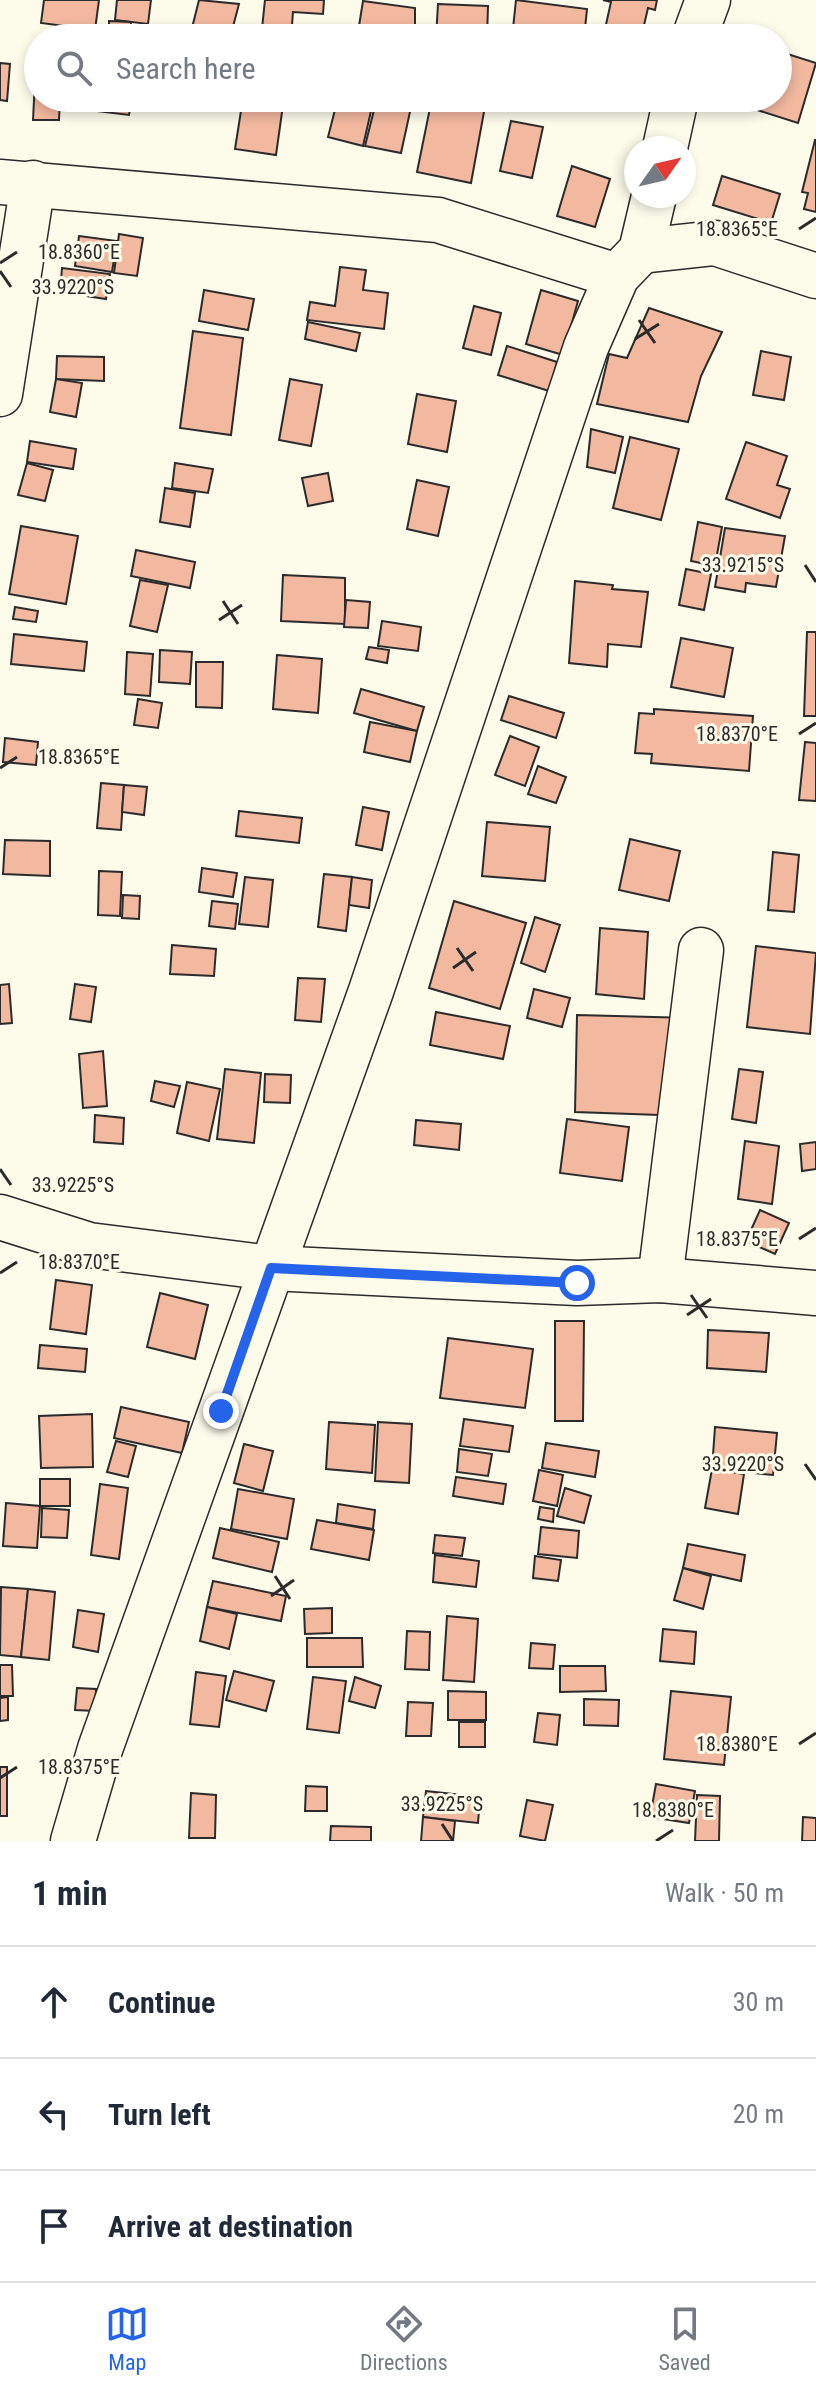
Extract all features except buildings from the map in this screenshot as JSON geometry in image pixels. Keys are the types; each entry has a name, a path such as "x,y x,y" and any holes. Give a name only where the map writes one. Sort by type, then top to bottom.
{"street":[{"path":"699,24 708,0"},
{"path":"668,136 673,112"},
{"path":"0,394 17,182 438,220 629,264 715,243 816,276"},
{"path":"73,1841 100,1749 371,991 586,347 629,264 650,208"},
{"path":"660,1280 701,950"},
{"path":"0,1217 89,1245 271,1268 577,1283 660,1280 816,1293"}],"route":[{"path":"221,1411 271,1268 577,1283"}]}
